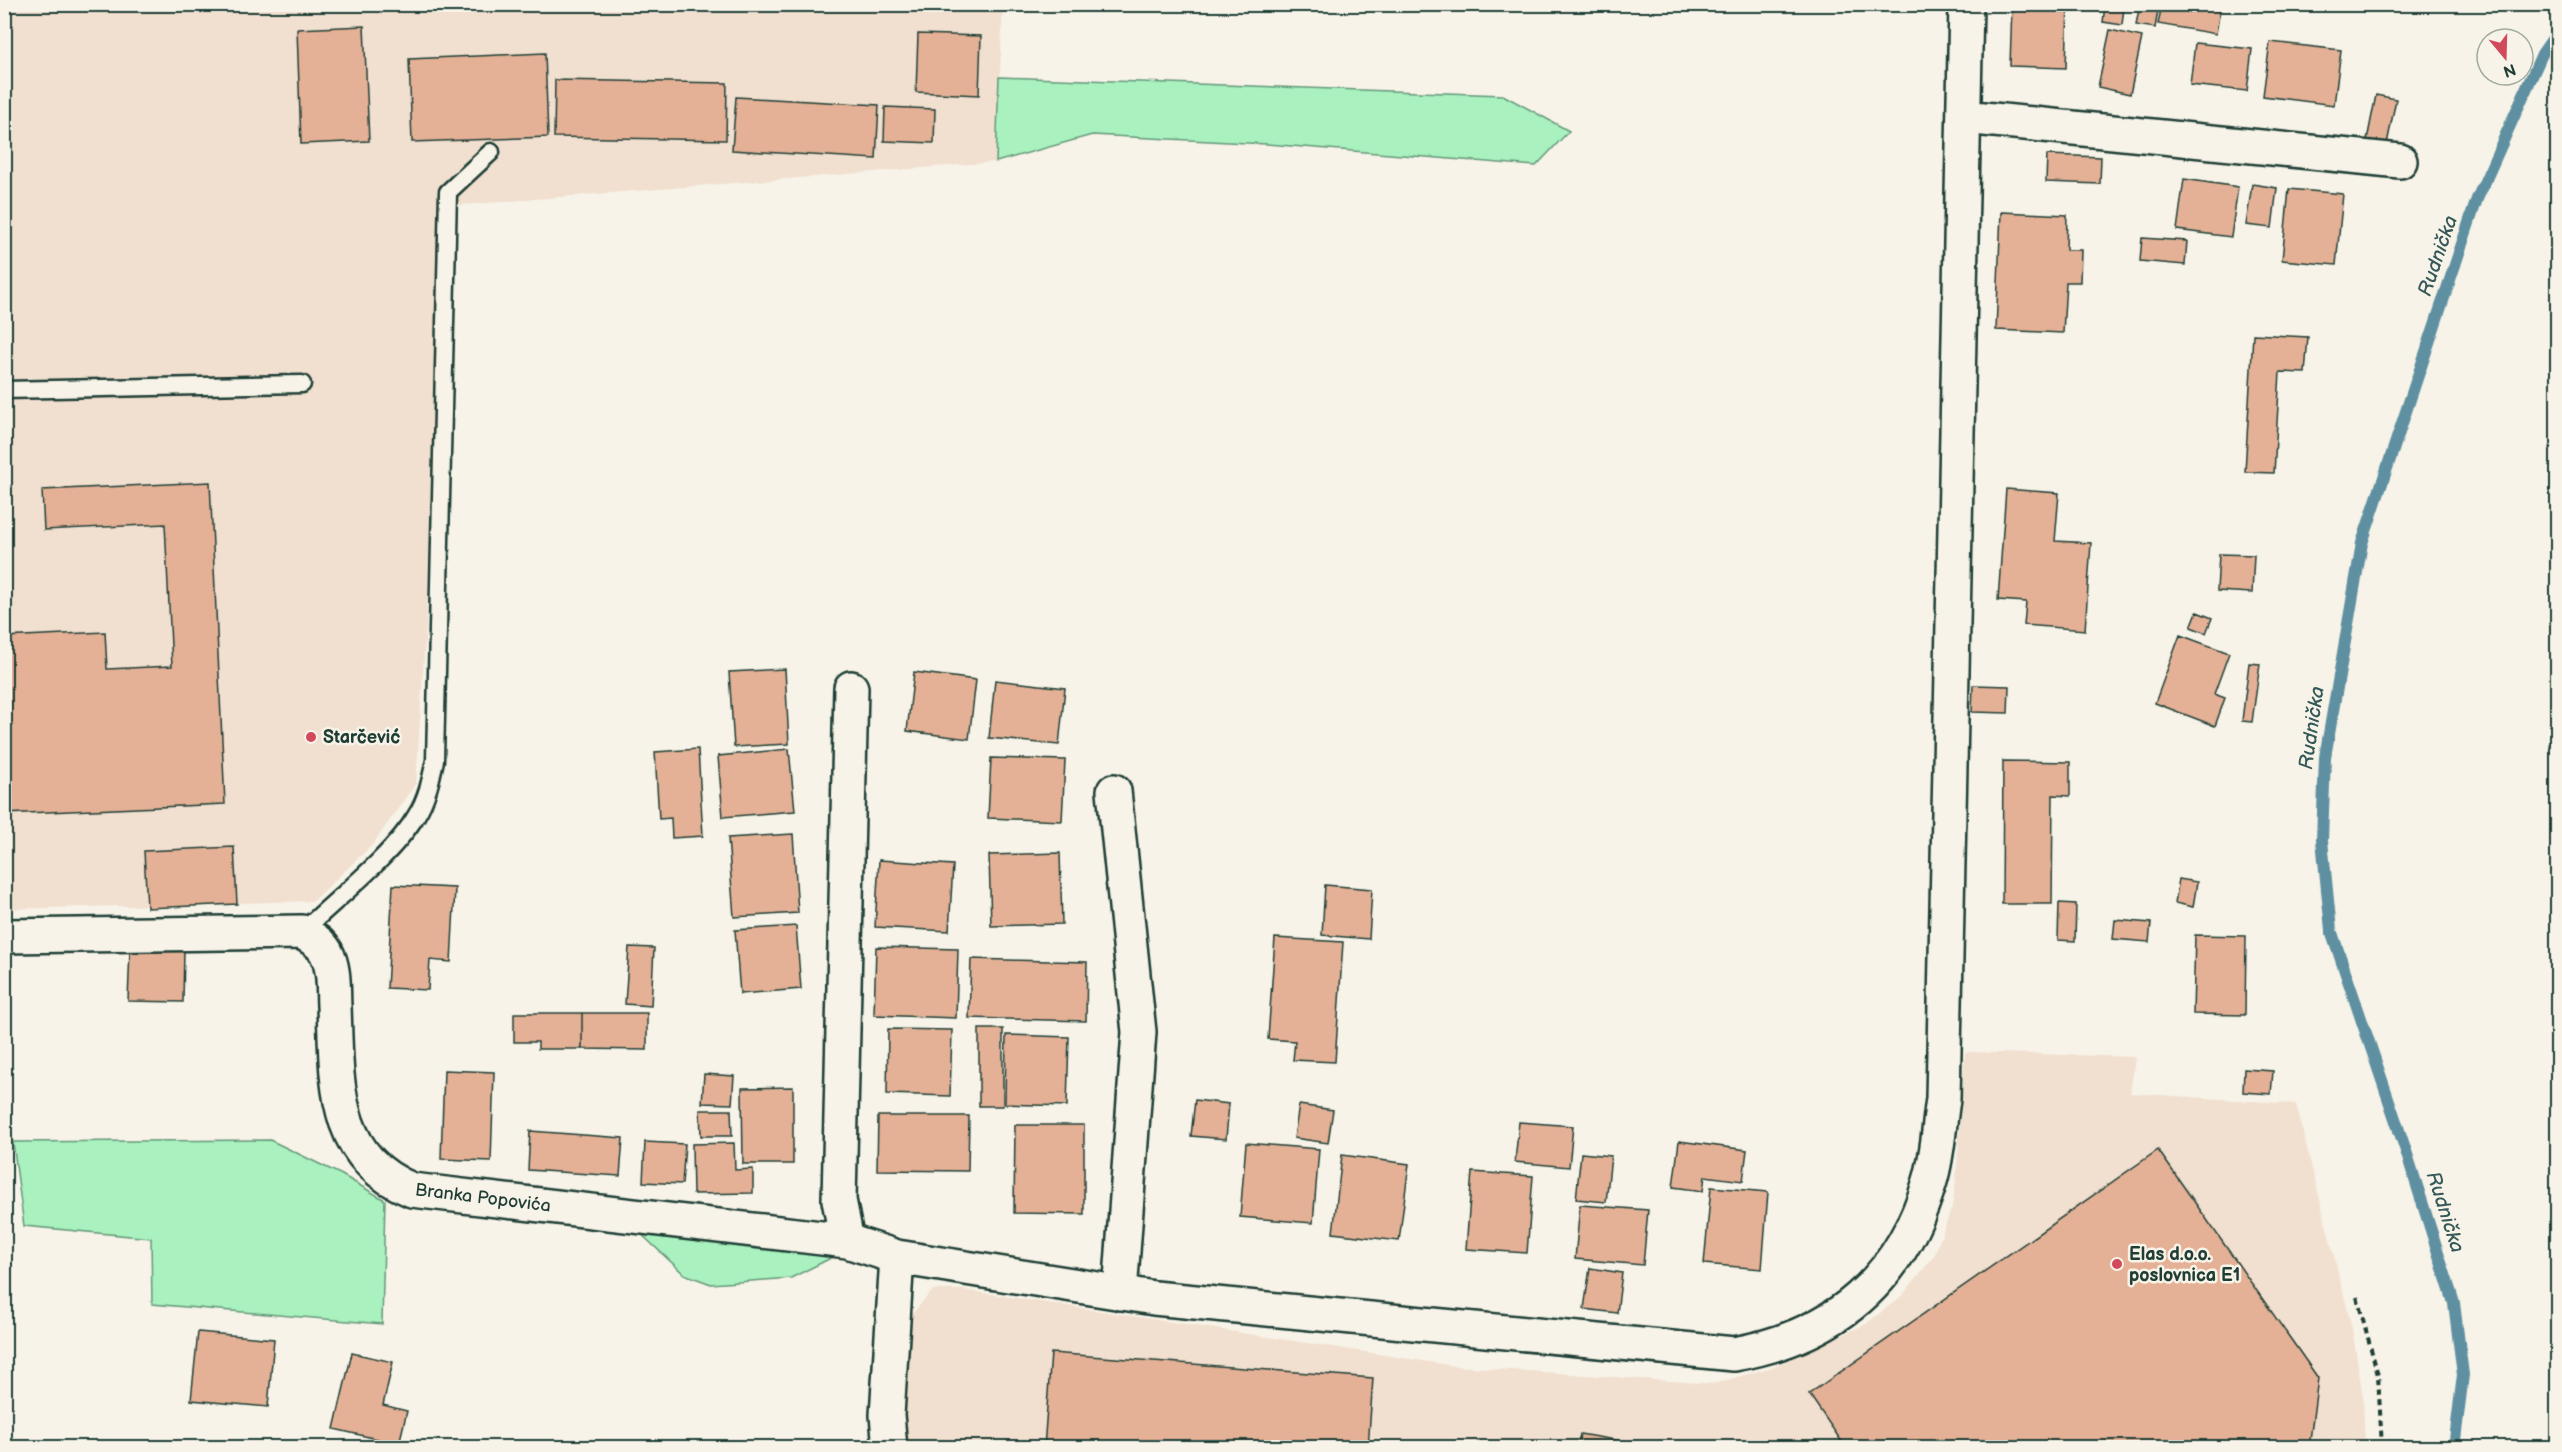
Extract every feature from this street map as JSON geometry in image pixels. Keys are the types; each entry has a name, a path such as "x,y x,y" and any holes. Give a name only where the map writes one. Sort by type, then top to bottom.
{"street":[{"name":"Branka Popovića","path":"302,932 319,942 331,964 338,1094 347,1127 359,1150 391,1182 412,1190 847,1241 897,1257 1120,1293 1734,1354 1770,1347 1804,1335 1842,1311 1870,1289 1892,1264 1930,1181 1943,1100 1966,4"},
{"path":"1964,117 2400,161"},
{"path":"847,1241 839,1200 851,688"},
{"path":"1114,791 1139,1032 1120,1293"},
{"path":"4,936 302,932"},
{"path":"890,1448 887,1415 897,1257"}],"lane":[{"path":"302,932 375,864 416,817 429,789 435,759 448,192 491,152"},
{"path":"4,390 302,384"}],"path":[{"path":"2357,1297 2378,1376 2383,1428 2382,1448"},
{"path":"4,1353 6,1448"}],"shaded area":[{"path":"4,5 1003,5 996,162 449,206 443,352 416,783 373,844 313,901 5,909"},
{"name":"Elas d.o.o. poslovnica E1","path":"1965,1052 2135,1057 2130,1093 2296,1104 2352,1328 2363,1397 2365,1448 906,1448 900,1397 906,1321 933,1290 964,1290 1455,1366 1713,1384 1773,1367 1866,1324 1902,1296 1934,1256 1952,1207 1956,1181"}],"green space":[{"path":"999,77 1503,95 1569,131 1536,166 1267,144 1092,135 996,162"},
{"path":"270,1140 342,1175 385,1200 382,1324 152,1304 151,1238 24,1226 13,1142"},
{"path":"639,1232 845,1251 791,1278 711,1284 684,1274"}],"building":[{"path":"2012,4 2068,4 2066,68 2010,66"},
{"path":"2140,4 2159,4 2155,28 2136,25"},
{"path":"2162,4 2221,4 2216,34 2158,24"},
{"path":"2105,5 2124,7 2122,25 2103,22"},
{"path":"364,26 369,141 301,144 297,29"},
{"path":"2110,30 2142,37 2130,94 2098,87"},
{"path":"918,34 981,36 979,95 916,92"},
{"path":"2270,42 2341,50 2334,105 2263,96"},
{"path":"2195,43 2252,49 2247,91 2190,85"},
{"path":"545,53 548,137 412,142 409,59"},
{"path":"555,80 727,83 726,140 554,137"},
{"path":"2376,95 2396,99 2387,144 2367,140"},
{"path":"736,97 879,105 876,159 732,150"},
{"path":"885,107 935,109 934,143 884,141"},
{"path":"2047,155 2101,157 2100,184 2046,182"},
{"path":"2184,179 2238,187 2231,237 2177,230"},
{"path":"2252,184 2277,188 2272,228 2246,225"},
{"path":"2289,189 2343,194 2336,265 2282,260"},
{"path":"2001,212 2067,215 2066,250 2081,250 2080,282 2066,282 2063,333 1996,330"},
{"path":"2142,238 2187,241 2185,265 2140,261"},
{"path":"2253,334 2308,337 2305,373 2280,372 2274,473 2245,472"},
{"path":"210,482 225,804 4,814 4,637 105,632 107,669 172,666 165,524 44,530 42,490"},
{"path":"2006,489 2059,493 2055,541 2091,543 2085,630 2024,625 2026,602 1998,600"},
{"path":"2219,554 2254,555 2252,593 2217,591"},
{"path":"2197,612 2212,618 2206,633 2191,627"},
{"path":"2180,635 2229,653 2214,694 2225,698 2215,726 2155,703"},
{"path":"2249,663 2260,664 2252,722 2242,721"},
{"path":"785,669 789,744 734,747 729,672"},
{"path":"914,672 976,680 969,739 907,731"},
{"path":"995,680 1065,688 1059,745 989,738"},
{"path":"1973,685 2009,686 2008,713 1972,712"},
{"path":"698,749 703,836 672,838 671,818 659,819 655,752"},
{"path":"789,749 795,811 723,817 718,756"},
{"path":"991,758 1065,760 1062,821 988,818"},
{"path":"2003,761 2070,762 2070,796 2053,795 2052,904 2002,904"},
{"path":"793,834 798,913 734,917 728,838"},
{"path":"234,847 237,904 147,908 144,851"},
{"path":"1060,853 1062,924 991,926 989,855"},
{"path":"879,860 953,865 949,931 875,927"},
{"path":"2179,879 2197,882 2193,907 2175,903"},
{"path":"393,885 455,888 451,962 430,960 428,990 387,988"},
{"path":"1325,885 1372,889 1369,939 1322,935"},
{"path":"2059,903 2076,904 2075,941 2058,940"},
{"path":"2115,920 2151,923 2149,942 2113,939"},
{"path":"796,926 801,989 740,994 735,930"},
{"path":"2195,935 2246,936 2245,1015 2193,1014"},
{"path":"1275,938 1343,942 1335,1062 1293,1060 1295,1041 1268,1039"},
{"path":"629,947 654,948 651,1006 625,1004"},
{"path":"876,947 958,949 956,1018 874,1015"},
{"path":"130,949 184,950 183,1002 128,1001"},
{"path":"971,959 1087,962 1086,1021 969,1018"},
{"path":"514,1013 582,1013 582,1049 538,1049 538,1042 514,1042"},
{"path":"582,1013 647,1013 647,1050 582,1049"},
{"path":"888,1029 952,1030 950,1096 887,1094"},
{"path":"979,1029 1003,1029 1003,1106 979,1106"},
{"path":"1006,1035 1069,1037 1067,1106 1005,1104"},
{"path":"2244,1069 2273,1071 2271,1094 2243,1092"},
{"path":"444,1070 494,1072 491,1161 441,1159"},
{"path":"704,1074 734,1076 732,1104 702,1103"},
{"path":"793,1087 793,1164 743,1164 742,1088"},
{"path":"1195,1100 1229,1104 1226,1139 1191,1136"},
{"path":"1299,1105 1333,1110 1328,1143 1294,1138"},
{"path":"700,1110 731,1110 732,1136 701,1136"},
{"path":"878,1116 969,1116 968,1171 877,1170"},
{"path":"1519,1122 1573,1126 1569,1167 1515,1162"},
{"path":"1015,1125 1084,1125 1084,1214 1014,1213"},
{"path":"530,1131 623,1138 620,1176 528,1170"},
{"path":"1679,1141 1747,1150 1743,1181 1705,1176 1703,1191 1673,1187"},
{"path":"645,1142 685,1144 682,1184 643,1182"},
{"path":"734,1143 735,1170 753,1169 753,1193 693,1194 692,1144"},
{"path":"1246,1143 1319,1149 1313,1223 1240,1217"},
{"name":"Elas d.o.o. poslovnica E1","path":"2158,1150 2318,1378 2309,1448 1846,1448 1809,1394"},
{"path":"1581,1153 1611,1156 1606,1202 1576,1199"},
{"path":"1342,1155 1409,1164 1399,1241 1333,1233"},
{"path":"1472,1172 1533,1176 1527,1253 1466,1249"},
{"path":"1711,1187 1768,1192 1762,1269 1704,1264"},
{"path":"1580,1205 1648,1210 1643,1265 1575,1259"},
{"path":"1590,1268 1622,1273 1617,1313 1584,1309"},
{"path":"198,1332 274,1339 268,1407 191,1400"},
{"path":"352,1353 393,1362 383,1405 407,1411 399,1444 334,1429"},
{"path":"1051,1353 1373,1378 1368,1448 1044,1448"},
{"path":"1580,1434 1662,1448 1577,1448"}],"waterway":[{"name":"Rudnička","path":"2454,1448 2463,1375 2454,1303 2405,1148 2331,930 2322,840 2325,757 2362,543 2477,199 2542,54 2558,31"}],"place":[{"name":"Starčević","path":"311,737"},
{"name":"Elas d.o.o. poslovnica E1","path":"2117,1264"}]}
